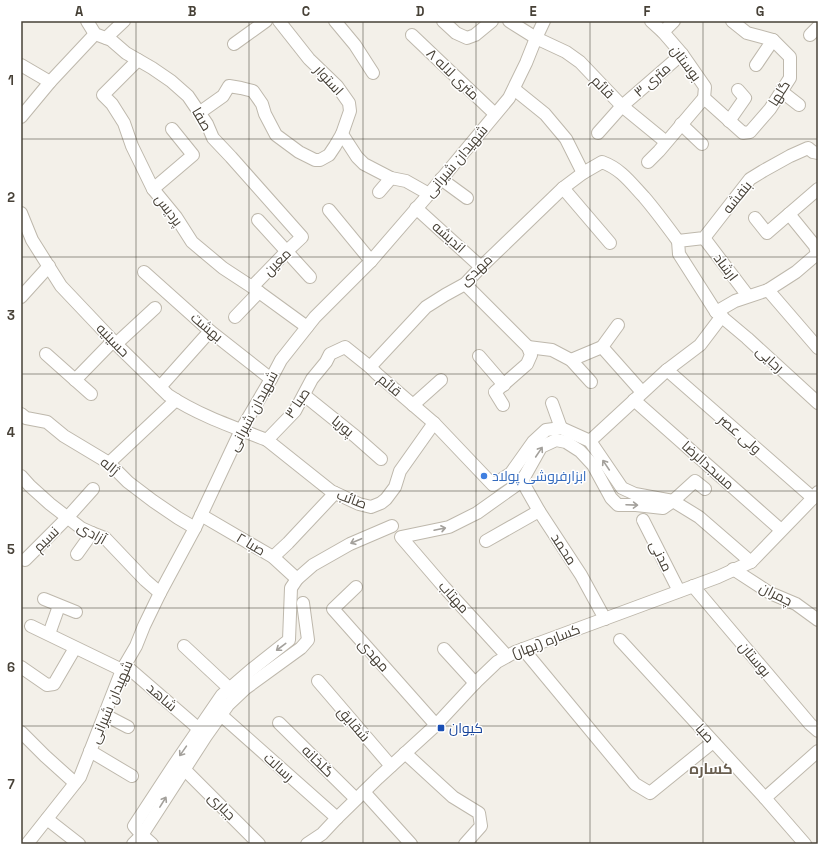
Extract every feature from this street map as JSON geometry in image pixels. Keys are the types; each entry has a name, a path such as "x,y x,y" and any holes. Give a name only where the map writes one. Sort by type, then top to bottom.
{"street":[{"name":"صفا","path":"87,21 100,36 111,40 126,53 171,81 188,96 213,138 232,157 302,238"},
{"path":"21,117 26,103 100,36 124,21"},
{"path":"234,44 266,21"},
{"name":"استوار","path":"279,21 309,59 337,86 349,103 350,111 342,134"},
{"path":"335,21 355,45 373,73"},
{"path":"443,21 456,33 467,38 475,35 492,21"},
{"name":"قائم","path":"509,21 536,38 566,52 580,62 622,106 666,142"},
{"name":"شهیدان شیرانی","path":"27,844 80,777 124,667 136,646 160,593 195,528 241,430 281,360 315,316 371,261 509,98 544,21"},
{"name":"بوستان","path":"648,162 704,98 705,87 682,54 663,32 651,21"},
{"path":"663,32 674,21"},
{"name":"گلها","path":"704,98 743,133 750,132 770,109 790,78 790,57 773,40 748,33 732,21"},
{"name":"۸ متری لاله","path":"412,34 495,114"},
{"path":"756,65 773,40"},
{"name":"۳ متری","path":"598,133 622,106 682,54"},
{"name":"پردیس","path":"138,60 103,95 112,104 124,123 132,146 153,189 176,217 192,242 223,268 256,289 307,327"},
{"path":"21,65 50,82"},
{"path":"199,113 223,96 229,86 253,91 262,104 265,114 276,135 299,152 315,160 320,160 329,155 342,134 357,157 364,164 392,178 406,181 429,194"},
{"path":"514,89 545,114 566,139 583,173"},
{"path":"729,121 745,98 738,90"},
{"path":"781,92 799,105"},
{"path":"681,124 702,144"},
{"path":"153,189 193,155 172,129"},
{"name":"بنفشه","path":"704,238 750,179 790,156 808,148 816,155"},
{"name":"مهدی","path":"370,367 426,307 465,284 563,188 583,173 602,162 612,166 628,178 678,241"},
{"path":"379,192 392,178"},
{"path":"441,179 467,198"},
{"path":"563,188 610,243"},
{"path":"755,218 767,232 818,189"},
{"name":"اندیشه","path":"416,208 481,267"},
{"path":"328,210 371,261"},
{"name":"حسینیه","path":"21,213 32,240 62,286 168,395 202,414 241,430"},
{"path":"590,441 667,370 700,345 719,314 735,300 768,290 796,272 817,254 815,246 789,214"},
{"path":"258,220 310,277"},
{"name":"معین","path":"235,317 287,251 302,238"},
{"path":"704,238 678,241 679,254 719,314"},
{"name":"ارشاد","path":"704,238 748,296"},
{"path":"21,297 48,266"},
{"name":"بهشت","path":"144,272 210,331 271,379"},
{"path":"465,284 528,347 531,355 527,364 495,392 503,405"},
{"path":"768,290 818,348"},
{"path":"75,380 115,342 155,308"},
{"name":"رجایی","path":"719,314 818,402"},
{"path":"571,360 602,347 618,325"},
{"path":"160,387 210,331"},
{"name":"قائم","path":"345,347 434,423 493,485 511,473 532,442 546,430 562,428"},
{"name":"صبا ۳","path":"267,440 295,411 312,379 326,362 330,354 345,347"},
{"path":"528,347 552,350 571,360 591,382"},
{"name":"مسجدالرضا","path":"602,347 638,396 781,530"},
{"path":"46,354 91,394"},
{"path":"479,356 504,384"},
{"name":"ولی عصر","path":"667,370 815,495"},
{"path":"413,405 441,380"},
{"name":"پوریا","path":"304,394 381,459"},
{"path":"109,463 176,400"},
{"path":"552,403 562,428 590,441 622,488 635,494 673,501 699,517 751,562"},
{"name":"ژاله","path":"21,414 26,418 47,422 64,436 109,463 128,482 153,501 195,528"},
{"name":"صائب","path":"267,440 330,491 359,504 371,507 386,499 395,487 400,471 434,423"},
{"path":"241,430 267,440"},
{"path":"522,481 541,447 556,440 566,442 580,451 593,465 611,498 618,505 663,508 695,481 705,489"},
{"name":"آزادی","path":"21,476 30,486 67,518 81,528 105,538 144,580 160,593"},
{"name":"محمد","path":"522,481 539,511 581,575 605,619"},
{"name":"مهتاب","path":"508,656 444,587 402,537 449,527 477,513 522,481"},
{"name":"نسیم","path":"24,560 67,518 93,489"},
{"path":"273,557 335,493"},
{"name":"کساره (بهار)","path":"307,844 322,834 391,766 436,725 497,662 523,649 693,586 751,562 815,495"},
{"path":"486,541 539,511"},
{"name":"صبا ۲","path":"201,515 273,557 297,579"},
{"name":"مدنی","path":"642,520 679,591"},
{"path":"133,844 138,830 174,765 222,695 289,640 291,588 297,579 313,565 350,544 392,526"},
{"path":"77,554 92,533"},
{"name":"چمران","path":"733,569 770,593 796,604 818,620"},
{"name":"بوستان","path":"693,586 810,724 818,731"},
{"name":"مهدی","path":"356,587 332,609 436,725"},
{"path":"44,600 76,612"},
{"path":"138,830 184,769 228,705 246,688 301,648 308,640 303,603"},
{"path":"49,634 59,606"},
{"name":"شاهد","path":"31,626 75,648 124,667 199,729"},
{"name":"صبا","path":"620,640 765,798 805,844"},
{"path":"184,646 230,689"},
{"path":"21,667 46,685 54,684 75,648"},
{"path":"444,649 475,684"},
{"path":"523,649 635,784 650,793 713,742"},
{"name":"شقایق","path":"318,682 391,766"},
{"name":"رسالت","path":"221,715 337,818"},
{"path":"104,716 128,727"},
{"name":"گلخانه","path":"279,723 411,844"},
{"path":"21,732 75,783"},
{"path":"90,752 132,776"},
{"path":"405,753 453,797 479,813 481,826 465,844"},
{"path":"765,798 816,757"},
{"name":"جباری","path":"184,769 259,844"},
{"path":"47,819 79,844"},
{"path":"138,830 152,844"}],"place":[{"name":"ابزارفروشی پولاد","path":"484,476"},
{"name":"کیوان","path":"441,728"}],"district":[{"name":"کساره","path":"711,768"}]}
